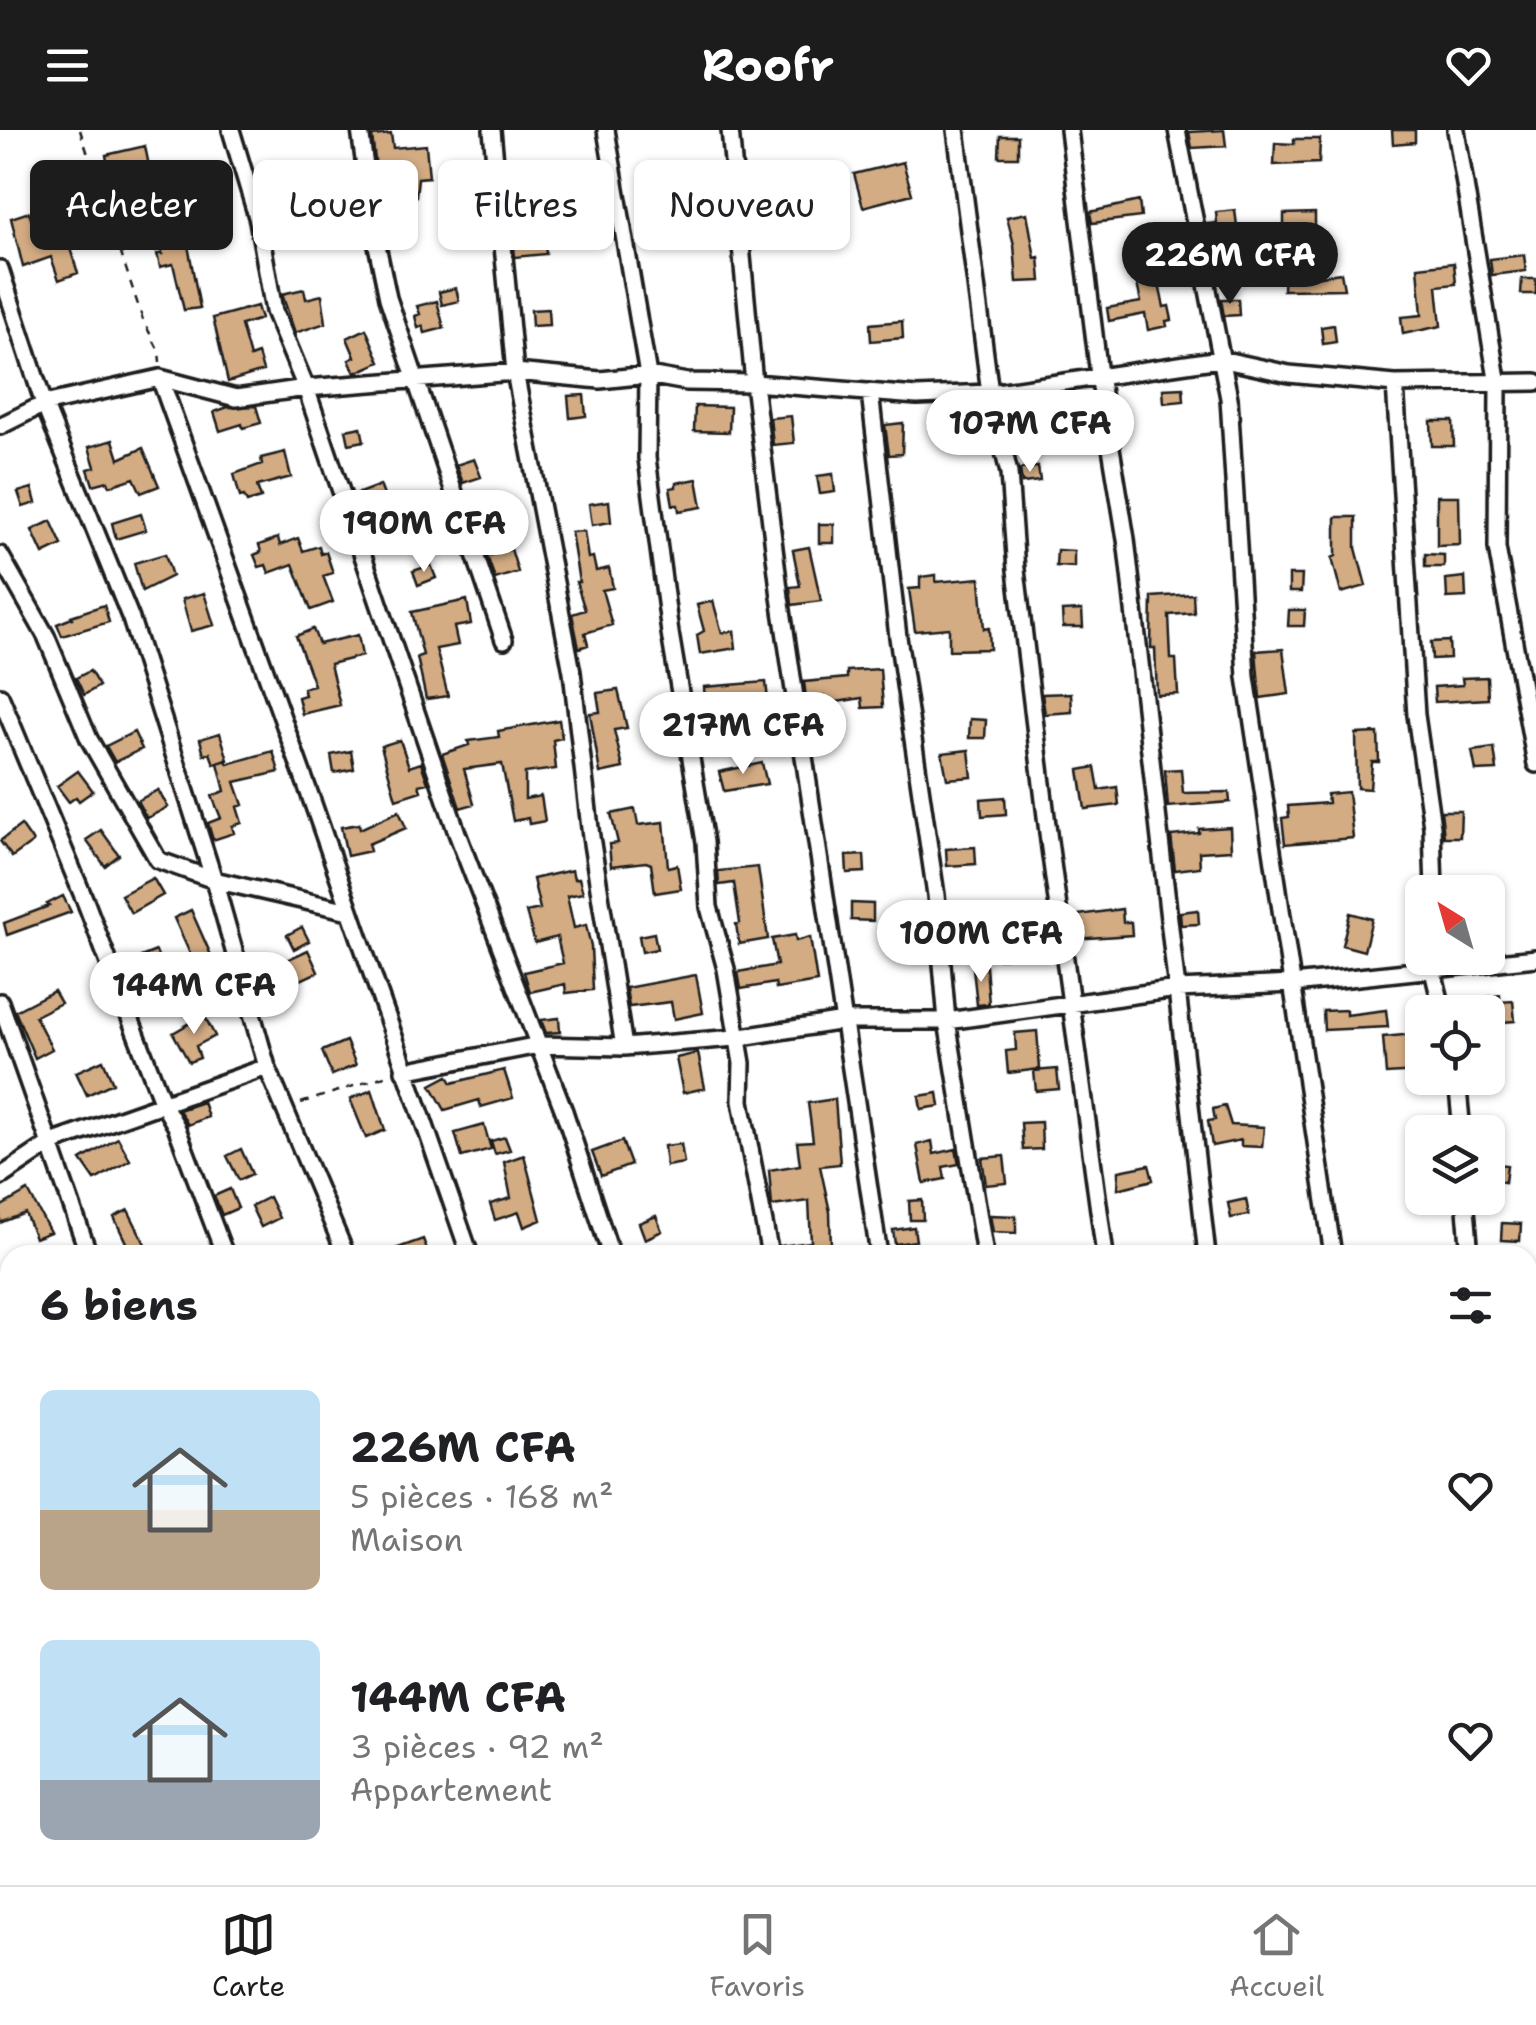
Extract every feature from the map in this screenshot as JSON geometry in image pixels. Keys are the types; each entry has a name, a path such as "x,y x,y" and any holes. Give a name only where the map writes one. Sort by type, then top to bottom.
{"street":[{"path":"230,130 258,220 274,312 306,388 456,833 539,1045 608,1245"},
{"path":"360,130 388,298 504,640"},
{"path":"492,130 515,372 572,672 591,838 624,1047"},
{"path":"606,130 648,375 647,458 670,633 705,842 710,907 726,969 742,1063 742,1100 768,1245"},
{"path":"730,130 754,383 780,596 878,1245"},
{"path":"956,130 990,393 1009,473 1016,570 1104,1245"},
{"path":"1068,130 1099,375 1126,540 1205,1245"},
{"path":"1177,130 1229,398 1246,678 1331,1245"},
{"path":"1456,130 1498,384 1497,548 1536,764"},
{"path":"0,269 44,404 131,619 214,880 267,1067 342,1245"},
{"path":"0,426 44,404 160,378 236,398 306,388 515,372 600,380 648,375 687,382 754,383 916,396 990,393 1220,359 1289,374 1394,384 1536,382"},
{"path":"160,378 466,1245"},
{"path":"1394,384 1416,715 1432,826 1433,875"},
{"path":"870,392 898,638 936,895 947,1020 983,1245"},
{"path":"0,554 46,636 89,739 158,860 214,880 349,911"},
{"path":"0,696 221,1245"},
{"path":"1505,960 1536,958"},
{"path":"404,1070 539,1045 624,1047 735,1038 844,1020 947,1020 1177,989 1293,984 1405,968"},
{"path":"0,1002 86,1245"},
{"path":"0,1176 52,1142 267,1067"},
{"path":"1467,1215 1469,1245"}],"path":[{"path":"80,130 143,320 160,352 160,378"},
{"path":"284,1108 404,1070"}],"building":[{"path":"1224,130 1226,146 1192,148 1189,132"},
{"path":"1392,130 1415,130 1415,142 1393,144"},
{"path":"391,134 393,148 426,145 429,177 418,178 418,160 375,160 372,136"},
{"path":"1000,136 1018,136 1018,157 999,157"},
{"path":"1294,139 1320,139 1319,163 1274,165 1275,143 1294,144"},
{"path":"145,146 148,160 107,160 106,155"},
{"path":"903,162 912,194 863,207 854,174"},
{"path":"1139,201 1141,217 1092,223 1090,212"},
{"path":"1235,210 1238,234 1209,237 1207,224 1217,223 1216,212"},
{"path":"29,212 30,250 71,250 78,273 59,280 51,257 23,267 11,218"},
{"path":"1027,213 1041,281 1017,282 1007,217"},
{"path":"1315,213 1315,232 1284,234 1284,214"},
{"path":"1151,247 1152,252 1172,249 1176,276 1158,280 1164,307 1169,306 1172,320 1166,321 1167,326 1148,330 1145,314 1109,321 1107,308 1141,302 1130,252"},
{"path":"161,250 189,250 200,308 184,310 173,264 160,267 157,254 162,254"},
{"path":"514,250 546,250 546,254 515,257"},
{"path":"1524,255 1526,271 1492,275 1490,259"},
{"path":"1313,262 1313,277 1341,273 1344,289 1283,290 1284,263"},
{"path":"1454,263 1456,284 1437,286 1441,326 1403,334 1401,317 1422,315 1418,267"},
{"path":"1522,279 1536,279 1536,294 1521,294"},
{"path":"456,288 459,301 442,305 439,292"},
{"path":"304,289 306,299 322,295 326,323 295,333 282,294"},
{"path":"1221,299 1238,299 1239,315 1224,316"},
{"path":"437,301 444,328 425,333 423,326 418,328 417,306"},
{"path":"257,306 261,319 241,325 250,357 258,354 263,371 228,382 213,318"},
{"path":"548,309 549,325 532,326 531,310"},
{"path":"902,321 903,338 871,341 870,324"},
{"path":"1334,325 1336,342 1323,344 1321,327"},
{"path":"366,329 380,362 355,373 349,360 355,357 347,338"},
{"path":"1183,388 1184,401 1164,403 1163,389"},
{"path":"584,395 586,416 570,418 568,396"},
{"path":"256,406 261,423 220,431 214,412"},
{"path":"695,406 730,407 729,432 694,431"},
{"path":"791,416 794,443 773,445 770,418"},
{"path":"1431,421 1453,421 1454,446 1432,446"},
{"path":"903,423 902,454 889,455 885,425"},
{"path":"361,427 364,441 349,444 346,430"},
{"path":"113,440 119,459 143,448 159,486 141,493 134,478 110,486 108,481 93,485 88,469 95,467 89,447"},
{"path":"285,452 291,477 257,486 261,498 247,502 244,496 240,497 234,474 262,464 261,458"},
{"path":"474,459 481,477 463,483 456,465"},
{"path":"1038,467 1040,481 1022,483 1020,469"},
{"path":"833,474 835,492 820,494 817,476"},
{"path":"697,479 702,507 679,511 678,505 673,505 670,488"},
{"path":"380,485 386,501 360,511 354,495"},
{"path":"32,488 36,503 23,507 18,492"},
{"path":"1437,496 1459,496 1460,545 1437,546"},
{"path":"508,498 513,514 506,517 508,550 511,549 518,572 495,579 487,556 495,554 493,531 498,531 490,504"},
{"path":"609,501 611,522 592,525 589,504"},
{"path":"141,514 146,530 116,539 112,523"},
{"path":"1336,517 1356,517 1356,548 1366,586 1341,593 1332,558 1336,556"},
{"path":"51,521 62,545 43,554 32,530"},
{"path":"819,524 834,524 834,543 819,543"},
{"path":"584,531 588,558 593,557 596,571 609,568 613,588 602,590 612,625 585,633 588,645 579,648 572,614 585,610 576,582 571,532"},
{"path":"278,538 280,545 298,538 303,551 319,546 321,554 326,552 333,573 323,576 333,602 311,610 293,564 269,573 266,565 259,567 254,555 261,552 259,545"},
{"path":"809,547 821,601 792,605 790,587 800,586 793,550"},
{"path":"1057,550 1074,551 1074,567 1056,566"},
{"path":"165,554 172,576 142,591 134,563"},
{"path":"1425,554 1444,555 1444,567 1425,567"},
{"path":"431,565 436,578 418,585 413,571"},
{"path":"936,575 936,582 980,578 984,629 989,628 990,649 949,650 949,628 915,631 909,589 920,588 920,577"},
{"path":"1289,575 1302,575 1301,592 1289,592"},
{"path":"1465,577 1466,597 1447,598 1446,579"},
{"path":"204,593 214,625 191,631 182,599"},
{"path":"1193,594 1194,613 1169,615 1178,694 1157,695 1155,648 1151,648 1152,597"},
{"path":"467,600 471,624 454,627 458,645 436,649 448,696 426,699 417,657 423,655 412,612"},
{"path":"713,601 722,633 734,631 736,648 700,654 697,635 704,631 697,605"},
{"path":"104,605 109,622 62,636 57,624"},
{"path":"1082,610 1083,627 1063,627 1062,611"},
{"path":"1289,610 1305,610 1304,626 1288,626"},
{"path":"313,629 319,644 358,635 362,656 330,664 340,705 302,714 298,697 305,695 303,688 314,685 296,636"},
{"path":"1449,641 1450,658 1432,659 1431,642"},
{"path":"1283,649 1289,694 1260,698 1256,651"},
{"path":"880,669 883,707 863,708 862,698 824,704 823,696 806,698 804,682 847,678 847,671"},
{"path":"90,671 99,686 84,695 76,678"},
{"path":"1487,677 1488,699 1435,702 1434,687 1463,685 1462,678"},
{"path":"766,682 768,700 739,707 740,716 706,718 704,687"},
{"path":"618,690 627,728 614,730 623,768 600,773 590,713 600,712 597,693"},
{"path":"1071,693 1072,712 1045,714 1042,694"},
{"path":"970,719 986,720 985,738 969,738"},
{"path":"559,720 562,738 553,740 556,769 525,773 525,799 541,796 545,821 513,821 502,764 464,769 474,804 460,808 442,754 469,745 468,741 499,737 498,731"},
{"path":"134,732 142,749 115,762 106,746"},
{"path":"220,733 228,760 214,764 210,753 204,755 200,739"},
{"path":"1378,733 1379,762 1372,762 1370,789 1357,788 1356,734"},
{"path":"400,740 409,767 421,763 428,783 419,785 421,791 396,799 381,746"},
{"path":"1494,748 1497,770 1476,771 1472,751"},
{"path":"969,750 972,777 947,779 942,753"},
{"path":"273,751 279,772 235,782 243,805 237,807 242,823 232,826 234,833 213,840 208,823 221,818 212,796 225,791 218,763 226,760 228,764"},
{"path":"351,751 354,769 334,773 331,755"},
{"path":"762,763 767,784 724,791 719,772"},
{"path":"1095,767 1099,790 1117,787 1119,805 1085,809 1079,770"},
{"path":"1181,769 1183,793 1229,792 1230,802 1168,807 1165,770"},
{"path":"78,771 93,791 79,801 76,797 69,802 57,786"},
{"path":"158,790 168,807 147,818 137,801"},
{"path":"1348,792 1353,838 1285,844 1282,818 1289,817 1288,806 1328,803 1327,794"},
{"path":"1005,797 1006,814 982,816 981,799"},
{"path":"635,809 638,825 664,822 668,867 677,865 681,889 655,893 651,864 646,862 611,866 609,844 618,843 611,814"},
{"path":"399,811 406,828 368,844 370,851 347,856 341,827 359,824 360,829"},
{"path":"1441,811 1461,811 1460,837 1444,837"},
{"path":"21,825 33,842 12,857 0,841"},
{"path":"1230,827 1231,850 1199,852 1200,867 1175,870 1171,836"},
{"path":"101,830 119,855 105,866 86,840"},
{"path":"975,847 976,864 947,866 946,849"},
{"path":"864,855 865,872 847,873 846,856"},
{"path":"758,867 768,939 739,944 734,883 719,885 718,871"},
{"path":"572,870 583,893 567,896 574,928 586,925 593,990 566,993 565,984 530,992 524,972 563,963 557,937 535,943 526,912 540,909 533,879"},
{"path":"153,878 163,895 131,913 121,895"},
{"path":"63,896 71,912 7,935 4,923 49,906"},
{"path":"851,903 873,904 873,921 851,920"},
{"path":"1122,909 1123,922 1131,922 1132,935 1074,939 1071,916"},
{"path":"191,910 214,962 196,967 174,918"},
{"path":"1198,910 1199,924 1181,925 1180,912"},
{"path":"1350,913 1372,919 1364,951 1342,945"},
{"path":"1001,915 1006,958 994,959 988,917"},
{"path":"302,927 309,941 294,949 287,935"},
{"path":"654,933 657,949 642,952 639,936"},
{"path":"795,935 796,941 810,937 817,982 776,989 775,983 741,989 738,972 777,965 772,939"},
{"path":"308,950 318,972 292,984 282,962"},
{"path":"156,951 165,974 180,966 186,979 156,994 141,957"},
{"path":"986,966 989,1004 977,1005 973,968"},
{"path":"696,975 703,1013 674,1019 671,1002 629,1007 626,988"},
{"path":"54,991 61,1003 35,1016 52,1049 35,1058 15,1011"},
{"path":"1513,1001 1515,1021 1505,1022 1505,1002"},
{"path":"1346,1010 1346,1015 1386,1010 1388,1027 1324,1030 1323,1011"},
{"path":"204,1015 215,1036 196,1046 200,1058 189,1062 173,1033"},
{"path":"559,1018 560,1032 546,1033 541,1020"},
{"path":"1037,1031 1040,1069 1008,1073 1006,1051 1016,1050 1015,1033"},
{"path":"1405,1035 1405,1073 1386,1074 1383,1037"},
{"path":"346,1041 356,1065 332,1075 322,1051"},
{"path":"698,1053 705,1088 683,1093 676,1058"},
{"path":"103,1060 113,1083 87,1095 76,1072"},
{"path":"1057,1069 1059,1089 1036,1091 1034,1071"},
{"path":"504,1070 513,1098 481,1107 479,1100 445,1110 431,1085 448,1076 452,1083"},
{"path":"372,1090 385,1130 366,1138 350,1099"},
{"path":"938,1093 940,1106 921,1109 919,1096"},
{"path":"835,1099 840,1164 820,1166 830,1212 831,1245 788,1245 811,1242 809,1201 772,1206 769,1170 800,1165 797,1142 813,1141 808,1103"},
{"path":"203,1102 208,1117 188,1125 179,1110"},
{"path":"1225,1106 1231,1125 1264,1127 1262,1147 1241,1146 1241,1140 1212,1146 1208,1121 1215,1120 1213,1109"},
{"path":"1041,1122 1042,1149 1023,1150 1021,1123"},
{"path":"484,1125 491,1149 462,1157 455,1133"},
{"path":"505,1137 510,1150 495,1154 491,1141"},
{"path":"118,1138 130,1160 95,1180 81,1160"},
{"path":"622,1141 631,1165 601,1176 592,1152"},
{"path":"932,1141 934,1154 956,1149 959,1164 943,1167 945,1179 924,1183 917,1145"},
{"path":"681,1144 684,1163 666,1166 664,1146"},
{"path":"241,1149 252,1174 239,1180 227,1156"},
{"path":"524,1155 541,1220 524,1227 519,1212 495,1220 490,1204 511,1198 504,1162"},
{"path":"1004,1156 1007,1183 986,1185 982,1158"},
{"path":"1149,1165 1153,1180 1118,1189 1119,1171"},
{"path":"230,1189 238,1208 222,1215 214,1196"},
{"path":"28,1191 50,1232 35,1238 25,1213 0,1223 0,1207"},
{"path":"269,1197 279,1218 261,1227 251,1206"},
{"path":"1246,1199 1249,1215 1231,1218 1228,1203"},
{"path":"922,1200 923,1220 910,1220 909,1201"},
{"path":"128,1210 145,1244 127,1245 114,1217"},
{"path":"990,1215 1016,1216 1016,1233 993,1232"},
{"path":"656,1216 662,1231 645,1239 639,1223"},
{"path":"1502,1223 1521,1224 1520,1241 1501,1240"},
{"path":"914,1227 916,1241 895,1244 893,1230"}]}
